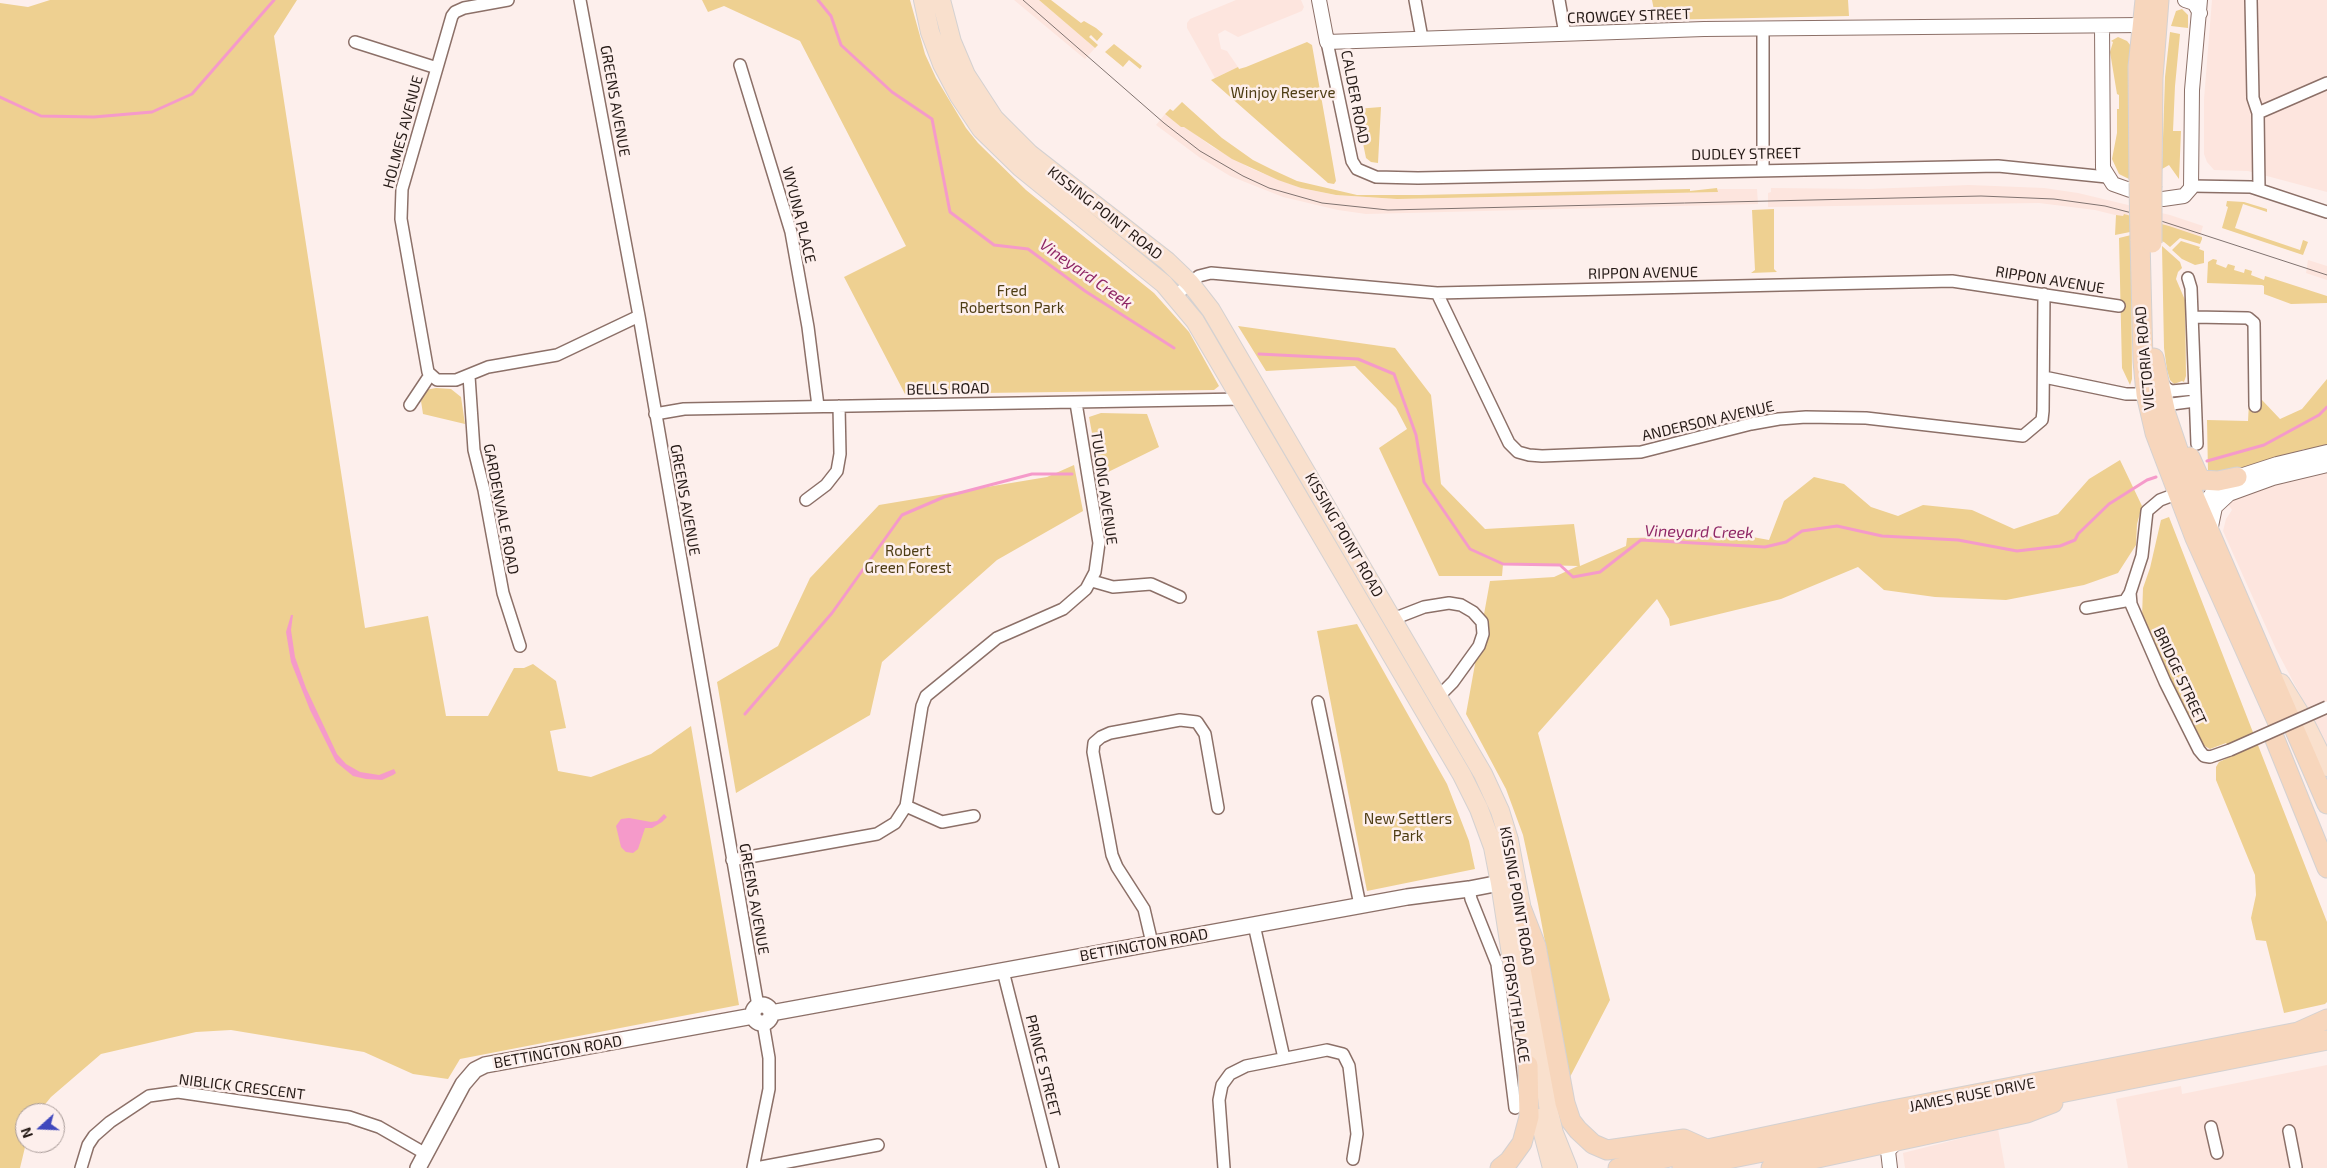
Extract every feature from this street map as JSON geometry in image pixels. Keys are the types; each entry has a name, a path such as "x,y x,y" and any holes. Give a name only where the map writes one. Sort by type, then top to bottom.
{"highway":[{"name":"VICTORIA ROAD","path":"2146,190 2138,67 2142,25 2158,2"},
{"name":"VICTORIA ROAD","path":"2158,2 2146,190 2146,241 2141,324 2146,394 2160,451 2177,496 2202,536 2261,651 2327,835"},
{"name":"VICTORIA ROAD","path":"2146,241 2154,357 2169,409 2207,509 2202,536 2242,642 2245,668 2286,725 2327,804"},
{"path":"2154,357 2169,409 2199,477 2213,482 2237,477"},
{"path":"2286,725 2327,868"},
{"path":"1522,910 1536,946 1565,1103 1572,1121 1578,1130 1593,1144 1607,1150 1684,1140 1704,1148"},
{"path":"2298,1032 2327,1019"},
{"name":"JAMES RUSE DRIVE","path":"1618,1168 1704,1148 2298,1032"},
{"name":"JAMES RUSE DRIVE","path":"1682,1168 2327,1040"},
{"path":"1500,1168 1509,1161 1522,1143 1529,1117 1528,1065"},
{"path":"1771,1168 2027,1113 2073,1094 2078,1089"}],"main road":[{"name":"KISSING POINT ROAD","path":"923,0 930,32 942,64 959,96 981,129 1014,162 1150,272 1175,296 1195,321 1462,775 1479,808 1493,847 1522,910 1549,1112 1560,1166"},
{"name":"KISSING POINT ROAD","path":"941,0 952,42 966,75 994,118 1030,154 1155,251 1190,283 1211,310 1483,774 1495,798 1509,840 1509,881 1528,1065 1560,1166"},
{"path":"2286,725 2327,767"},
{"name":"BETTINGTON ROAD","path":"418,1168 463,1084 475,1070 485,1065 1360,905 1469,889 1509,881"},
{"name":"JAMES RUSE DRIVE","path":"2298,1032 2327,1026"}],"street":[{"name":"HOLMES AVENUE","path":"430,375 427,368 400,209 402,189 455,12 464,8 508,0"},
{"name":"GREENS AVENUE","path":"580,0 639,316 732,860 769,1058 769,1089 754,1168"},
{"name":"CALDER ROAD","path":"1319,0 1352,161 1357,169 1365,174 1386,177"},
{"path":"1415,0 1422,38"},
{"path":"1559,0 1565,34"},
{"path":"2251,0 2253,98 2258,113 2260,189"},
{"path":"2187,191 2194,3"},
{"name":"CROWGEY STREET","path":"1327,42 1763,29 2142,25"},
{"path":"2102,26 2103,162 2107,177"},
{"path":"1763,29 1764,170"},
{"path":"355,42 437,68"},
{"name":"WYUNA PLACE","path":"740,65 791,232 808,327 818,406"},
{"path":"2258,113 2327,83"},
{"name":"DUDLEY STREET","path":"1386,177 1998,166 2107,177 2113,184 2146,190"},
{"path":"2146,190 2260,189 2327,212"},
{"name":"RIPPON AVENUE","path":"1175,296 1199,276 1211,273 1438,293 1952,281 2119,306"},
{"path":"2188,278 2192,288 2197,444"},
{"name":"ANDERSON AVENUE","path":"1438,293 1508,443 1518,452 1529,455 1641,452 1751,424 1806,417 1866,418 2023,436 2042,420 2044,294"},
{"path":"410,405 430,375 442,380 456,380 488,367 556,355 639,316"},
{"path":"2193,317 2248,318 2254,323 2255,406"},
{"name":"GARDENVALE ROAD","path":"469,376 474,450 484,490 503,593 520,646"},
{"path":"2044,377 2126,394 2146,394"},
{"path":"2161,380 2166,388 2171,391 2194,395"},
{"path":"2169,409 2194,395"},
{"name":"BELLS ROAD","path":"655,414 684,409 1242,399"},
{"name":"TULONG AVENUE","path":"732,860 877,834 895,823 906,806 922,706 926,696 997,638 1053,614 1072,603 1092,581 1098,563 1099,543 1076,403"},
{"path":"806,500 826,485 837,471 840,454 839,406"},
{"path":"2207,509 2211,495 2237,477 2277,464 2327,452"},
{"path":"2086,608 2125,601 2130,593 2142,556 2147,511 2156,503 2177,496 2190,508 2207,509 2236,490 2273,478 2324,467"},
{"path":"1092,581 1113,587 1151,584 1180,597"},
{"name":"BRIDGE STREET","path":"2130,593 2134,614 2199,750 2204,756 2210,757 2230,750 2327,707"},
{"path":"1393,619 1424,607 1449,603 1461,605 1473,612 1482,622 1483,634 1479,646 1453,682 1438,697"},
{"path":"1318,702 1360,905"},
{"path":"1152,943 1144,909 1117,867 1112,855 1093,752 1094,743 1110,733 1180,720 1197,722 1205,734 1218,808"},
{"path":"906,806 942,822 974,816"},
{"name":"FORSYTH PLACE","path":"1469,889 1471,899 1497,964 1515,1108"},
{"path":"1254,925 1284,1058"},
{"name":"PRINCE STREET","path":"1003,971 1053,1168"},
{"path":"1224,1168 1218,1108 1222,1085 1230,1074 1240,1067 1333,1050 1343,1054 1347,1059 1350,1072 1357,1134 1353,1159"},
{"name":"NIBLICK CRESCENT","path":"81,1168 88,1145 94,1136 110,1122 149,1096 178,1092 349,1116 379,1127 426,1154"},
{"path":"2211,1127 2217,1153"},
{"path":"2289,1131 2296,1166"},
{"path":"1890,1164 1888,1152 1897,1141"},
{"path":"754,1168 878,1145"},
{"path":"1873,1146 1883,1149 1890,1164"}],"shaded area":[{"path":"1014,0 1039,0 1095,48 1085,59"},
{"path":"1236,0 1301,0 1304,7 1302,11 1238,37 1225,30 1218,34 1221,49 1227,51 1238,67 1215,78 1187,28 1187,23 1190,19"},
{"path":"2212,0 2327,0 2327,192 2248,171 2214,170 2207,162 2204,154 2204,99"},
{"path":"1165,114 1181,127 1184,126 1211,146 1252,169 1301,188 1336,195 1397,199 1717,192 1718,189 1757,189 1758,204 1366,214 1338,210 1283,197 1230,176 1199,157 1156,125"},
{"path":"1969,185 2044,188 2078,193 2170,215 2203,226 2200,236 2124,214 2123,217 2095,210 2039,203 1768,207 1768,193 1771,192 1771,188 1869,189"},
{"path":"2308,260 2327,266 2327,280 2306,273"},
{"path":"2327,427 2327,746 2276,649 2223,531 2226,519 2232,510 2217,486 2219,460"},
{"path":"291,615 293,615 291,630 295,657 306,688 337,754 346,764 360,772 379,775 394,769 396,773 393,775 382,780 366,779 353,776 336,762 310,710 291,662 286,632"},
{"path":"664,814 667,817 662,822 652,828 645,828 638,849 633,853 626,852 621,847 616,826 621,819 629,818 651,822 657,821"},
{"path":"2327,1065 2327,1168 2128,1168 2116,1099 2181,1086 2182,1094"},
{"path":"1998,1129 2005,1168 1905,1168 1903,1153"}],"green space":[{"path":"50,0 297,0 274,36 365,628 428,616 446,716 488,716 514,668 524,668 533,664 556,681 566,728 550,731 558,771 591,777 651,754 691,726 739,1005 460,1059 448,1079 413,1074 364,1052 231,1030 196,1032 101,1054 46,1103 15,1103 15,1153 24,1153 20,1168 0,1168 0,3 28,7"},
{"name":"Fred Robertson Park","path":"702,0 910,0 925,54 936,78 966,128 978,143 1026,190 1154,293 1189,332 1219,386 1214,390 905,394 844,277 906,246 800,41 724,6 708,12"},
{"path":"1039,0 1051,0 1081,23 1084,21 1096,28 1103,34 1097,41 1091,35 1089,37 1098,45 1095,48"},
{"path":"1652,0 1848,0 1849,16 1656,20"},
{"path":"2182,9 2188,15 2188,28 2171,26 2176,11"},
{"path":"2170,32 2180,34 2173,131 2181,131 2179,179 2169,165 2162,169 2165,77"},
{"path":"2118,37 2127,41 2131,46 2131,180 2119,174 2112,159 2117,133 2119,95 2117,94 2110,52 2113,42 2111,41"},
{"name":"Winjoy Reserve","path":"1307,42 1312,45 1336,181 1334,184 1328,183 1211,80 1238,67 1239,69 1246,67"},
{"path":"1114,44 1142,66 1140,69 1129,60 1123,67 1105,52"},
{"path":"1182,102 1222,138 1253,160 1297,181 1357,195 1690,189 1690,191 1717,188 1718,192 1397,199 1336,195 1301,188 1278,180 1232,159 1184,127 1181,127 1165,114 1170,109 1173,111"},
{"path":"1381,107 1378,163 1371,162 1366,158 1356,109"},
{"path":"2227,201 2244,202 2267,209 2267,212 2243,204 2235,228 2300,250 2303,240 2308,242 2303,255 2222,228 2228,207 2226,206"},
{"path":"1774,209 1774,269 1777,272 1751,273 1755,270 1752,210"},
{"path":"2124,214 2169,226 2202,237 2202,239 2200,244 2180,238 2170,247 2164,242 2130,232 2115,235 2116,215 2123,216"},
{"path":"2131,235 2132,379 2130,385 2122,368 2119,238"},
{"path":"2181,241 2200,247 2199,249 2204,251 2204,263 2195,265 2182,259 2172,250"},
{"path":"2162,246 2180,262 2182,268 2178,272 2176,279 2185,300 2186,376 2184,382 2174,384 2170,380 2167,370 2164,348"},
{"path":"2213,259 2217,260 2216,264 2226,268 2228,264 2235,266 2234,270 2244,273 2245,269 2252,271 2251,275 2264,280 2265,276 2327,296 2327,303 2291,304 2264,294 2264,286 2262,285 2207,283 2208,262"},
{"path":"1238,326 1395,348 1431,395 1441,484 1485,529 1574,524 1580,566 1626,546 1627,538 1747,536 1769,540 1784,501 1814,477 1844,484 1871,507 1898,516 1923,505 1972,510 2014,529 2058,514 2089,479 2120,460 2142,506 2137,524 2136,545 2118,573 2084,585 2006,600 1935,597 1884,590 1858,567 1781,599 1670,626 1669,619 1657,599 1538,733 1610,1000 1570,1077 1538,904 1523,835 1506,789 1466,714 1490,581 1554,577 1578,566 1503,564 1502,576 1439,576 1379,448 1407,429 1396,408 1355,366 1266,371"},
{"path":"2327,379 2327,446 2318,449 2304,449 2242,474 2240,468 2220,473 2208,473 2207,420 2248,421 2249,403 2262,400 2280,419 2302,409"},
{"path":"436,388 451,389 461,397 465,424 423,414 421,401 425,390"},
{"path":"1101,413 1147,414 1159,447 1100,476 1089,417"},
{"name":"Robert Green Forest","path":"1074,465 1083,511 997,560 882,662 870,715 736,793 717,682 778,646 810,578 879,505 1047,477"},
{"path":"2169,517 2327,922 2327,1002 2325,1004 2284,1013 2266,941 2256,940 2251,918 2256,895 2255,875 2216,780 2216,767 2219,762 2232,756 2226,743 2210,749 2199,743 2142,618 2143,588 2150,568 2161,520"},
{"name":"New Settlers Park","path":"1357,624 1447,784 1469,841 1475,869 1367,891 1317,631"}],"waterway":[{"name":"Vineyard Creek","path":"0,97 41,116 94,117 152,112 192,94 274,0"},
{"name":"Vineyard Creek","path":"818,0 831,16 841,45 892,92 932,119 950,212 994,245 1028,249 1085,291 1174,348"},
{"name":"Vineyard Creek","path":"1259,354 1358,359 1394,374 1416,435 1424,482 1470,549 1503,564 1560,565 1573,577 1600,572 1641,540 1765,547 1786,542 1802,531 1837,526 1882,536 1958,540 2017,551 2060,546 2075,540 2078,534 2109,504 2147,480 2156,477"},
{"name":"Vineyard Creek","path":"2207,461 2264,445 2319,415 2327,407"},
{"path":"745,714 832,613 902,515 944,497 1032,474 1072,474"}],"tram line":[{"path":"1023,0 1164,123 1200,151 1243,176 1269,188 1322,203 1388,210 1981,196 2054,199 2105,206 2155,219 2327,275"}]}
